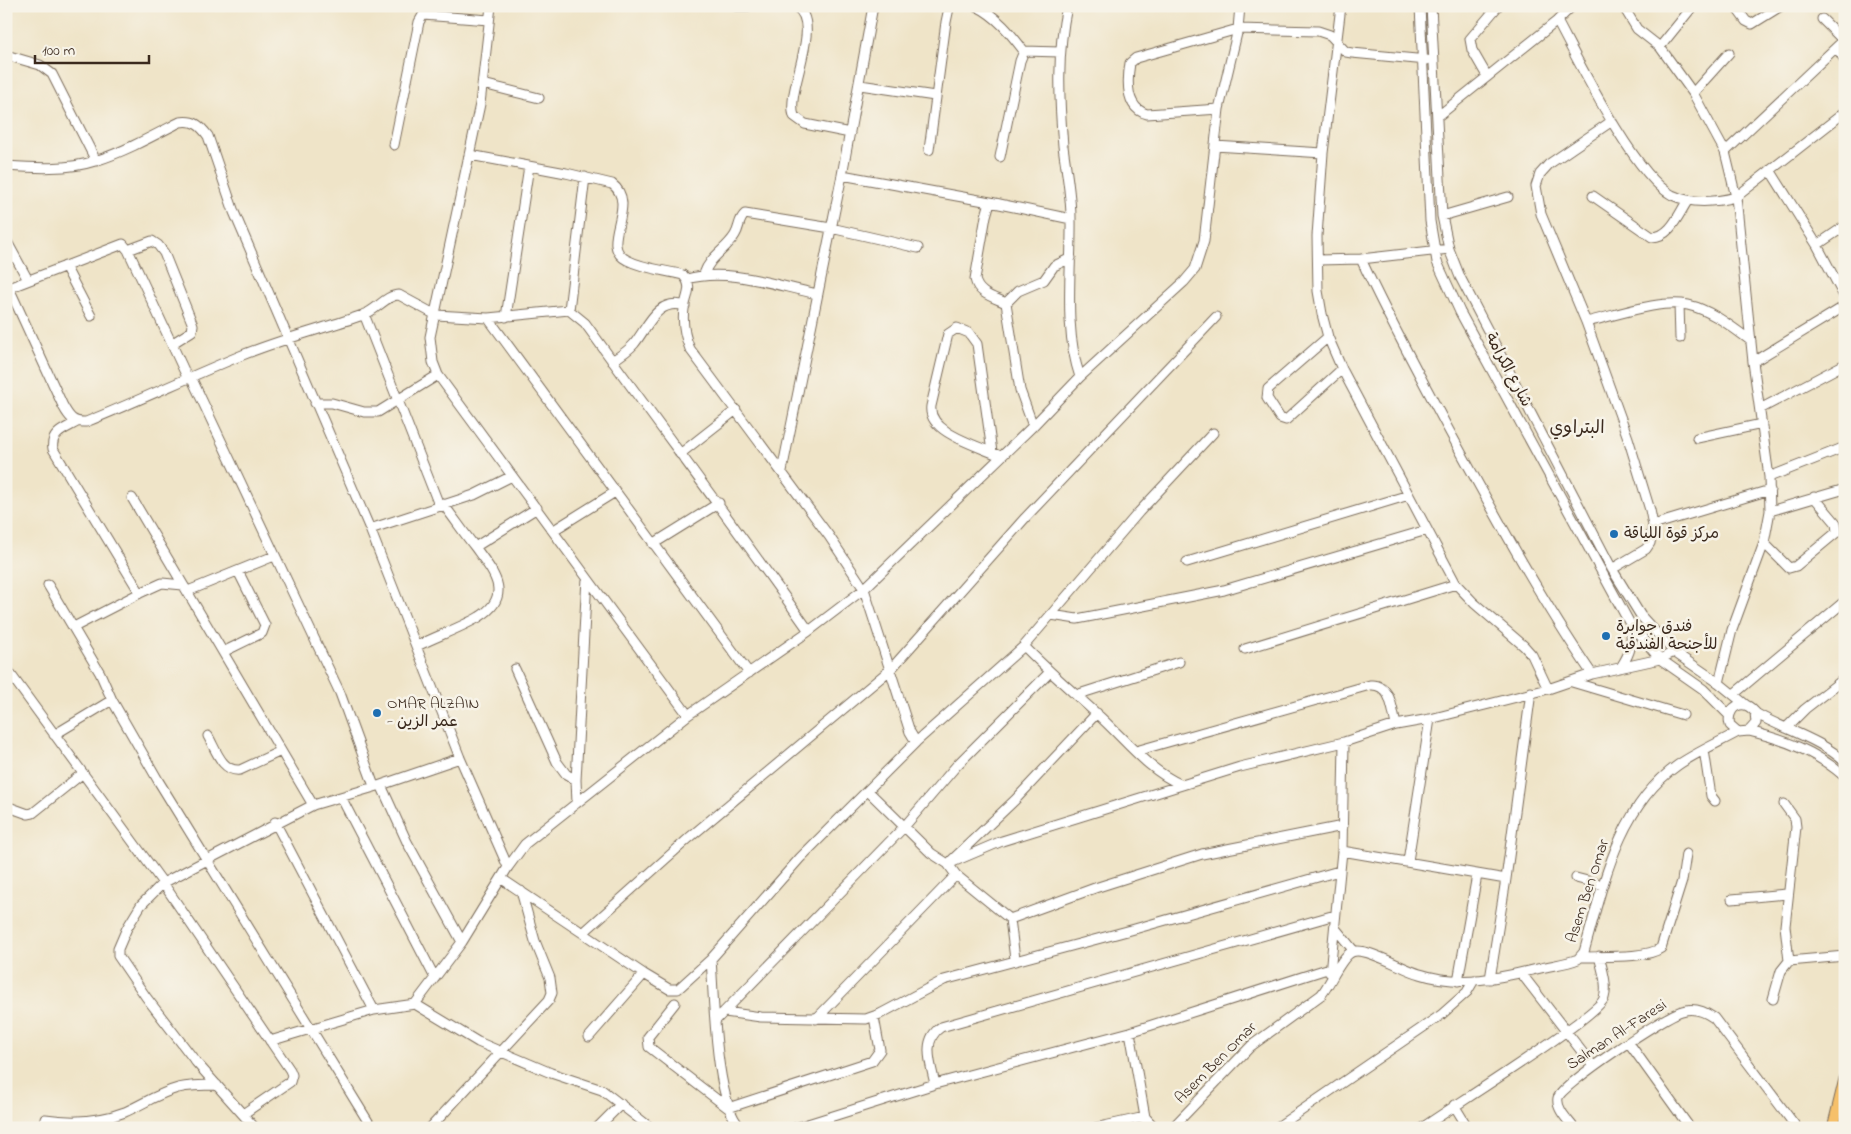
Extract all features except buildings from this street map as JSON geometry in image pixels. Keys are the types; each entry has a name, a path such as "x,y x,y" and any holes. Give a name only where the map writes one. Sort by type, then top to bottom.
{"main road":[{"path":"1833,1128 1845,1079"}],"street":[{"path":"491,6 483,84 470,156 430,337 430,350 438,375 554,530 688,715"},
{"path":"736,6 748,6"},
{"path":"795,6 804,14 807,30 794,99 794,116 805,124 850,133"},
{"path":"782,471 860,85 873,6"},
{"path":"930,150 935,96 946,22 949,8 952,6"},
{"path":"976,6 999,22 1024,51 1060,52"},
{"path":"1067,6 1060,52 1063,146 1071,219 1071,344 1080,377"},
{"path":"415,1004 462,942 508,867 525,844 688,715 809,631 864,589 996,454 1033,426 1080,377 1171,294 1194,269 1204,241 1219,109 1238,29 1240,6"},
{"path":"1341,6 1323,153 1317,236 1318,291 1328,337 1342,369 1456,584 1474,603 1532,655 1548,689"},
{"name":"شارع الكرامة","path":"1420,6 1428,201 1436,252 1442,274 1460,312 1630,622 1660,659 1703,690 1729,715"},
{"name":"شارع الكرامة","path":"1431,6 1432,61 1442,216 1449,249 1460,277 1612,569 1641,616 1674,652 1734,694 1746,705"},
{"path":"1487,76 1472,50 1470,39 1498,6"},
{"path":"1437,117 1557,21 1572,6"},
{"path":"1623,6 1637,29 1660,47 1693,93 1726,152 1736,197 1753,362 1769,477 1770,511 1764,543 1732,630 1719,683"},
{"path":"1660,47 1693,6"},
{"path":"1735,6 1746,21 1752,24 1781,6"},
{"path":"394,145 419,22 423,15 489,20"},
{"path":"1726,152 1837,48 1844,39 1822,19"},
{"path":"1557,21 1612,121 1647,173 1672,195 1688,200 1718,201 1736,197 1845,112"},
{"path":"1219,109 1147,114 1138,110 1131,99 1128,87 1130,63 1136,58 1238,29 1318,31 1330,35 1346,52 1432,61"},
{"path":"1837,48 1845,60"},
{"path":"1000,157 1020,61 1024,51"},
{"path":"1693,93 1728,53"},
{"path":"6,54 40,65 52,74 96,161"},
{"path":"483,84 539,98"},
{"path":"860,85 935,96"},
{"path":"6,166 63,166 96,161 180,122 188,121 202,128 208,136 234,212 286,338 370,529 460,758 508,867"},
{"path":"1612,121 1549,164 1540,174 1536,186 1541,214 1586,322 1628,438 1653,525 1652,537 1646,549 1612,569"},
{"path":"1215,146 1323,153"},
{"path":"470,156 585,176 612,184 622,194 624,201 616,246 622,256 644,266 683,275 687,279 689,292 685,306 685,335 690,349 782,471 829,536 864,589 910,732 916,742"},
{"path":"506,316 529,166"},
{"path":"1770,170 1841,282 1845,298"},
{"path":"842,175 1071,219"},
{"path":"569,310 585,176"},
{"path":"1442,216 1508,196"},
{"path":"1593,196 1652,237 1663,235 1672,226 1688,200"},
{"path":"990,202 975,279 976,285 983,293 1006,303"},
{"path":"704,274 713,257 731,241 737,232 741,218 745,214 831,228 918,248"},
{"path":"1817,245 1845,226"},
{"path":"6,240 28,280"},
{"path":"128,250 152,241 164,253 193,325 192,331 173,343"},
{"path":"462,942 378,786 340,693 190,378 128,250 122,244 117,245 8,288 63,406 70,419 77,422 86,422 190,378 286,338 364,314 378,308 388,298 396,295 436,315 488,318 569,310 585,323 680,454 719,504 809,631"},
{"path":"1318,260 1361,259 1436,252 1449,249"},
{"path":"1033,426 1020,390 1006,303 1012,294 1028,285 1044,280 1054,266 1071,258"},
{"path":"1361,259 1377,294 1466,460 1558,624 1592,674"},
{"path":"65,266 90,316"},
{"path":"687,279 704,274 731,275 818,294"},
{"path":"612,360 632,346 660,310 672,303 685,306"},
{"path":"1586,322 1659,305 1679,304 1702,310 1751,340"},
{"path":"1679,304 1680,338"},
{"path":"1753,362 1845,306"},
{"path":"364,314 441,505 475,547 496,579 498,592 494,604 480,616 417,646"},
{"path":"583,933 689,838 890,669 1026,518 1216,317"},
{"path":"488,318 749,673"},
{"path":"957,328 969,333 977,344 996,454 947,432 934,422 932,417 931,406 948,334 957,328"},
{"path":"1328,337 1268,389 1267,398 1280,418 1286,420 1342,369"},
{"path":"1760,409 1845,364"},
{"path":"315,402 332,403 370,413 386,409 397,398 438,375"},
{"path":"680,454 736,410"},
{"path":"77,422 55,436 52,442 53,449 140,593"},
{"path":"1697,438 1762,424"},
{"path":"502,879 644,974 669,989 678,989 711,959 800,858 916,742 1024,646 1139,512 1213,433"},
{"path":"1769,477 1845,447"},
{"path":"370,529 479,492 512,476"},
{"path":"1770,511 1845,489"},
{"path":"1653,525 1770,490"},
{"path":"554,530 615,492"},
{"path":"1187,562 1409,495"},
{"path":"132,498 313,805"},
{"path":"1764,543 1789,568 1796,566 1837,532 1836,523 1814,498"},
{"path":"653,544 719,504"},
{"path":"475,547 537,508"},
{"path":"1051,615 1077,619 1224,590 1427,530"},
{"path":"74,627 162,583 186,588 238,571 274,556"},
{"path":"223,652 262,633 265,629 265,625 238,571"},
{"path":"577,804 576,780 587,578"},
{"path":"1245,649 1456,584"},
{"path":"48,586 74,627 112,700 207,860 309,1029 372,1128"},
{"path":"1734,694 1845,601"},
{"path":"1621,667 1630,654 1633,643 1630,622"},
{"path":"1024,646 1049,672 1097,713 1136,750 1156,772 1182,785"},
{"path":"948,864 1002,841 1240,767 1344,742 1396,725 1430,719 1548,689 1592,674 1660,659 1674,652"},
{"path":"1076,695 1179,662"},
{"path":"6,668 163,883 290,1070 292,1079 243,1114"},
{"path":"516,669 557,762 566,774 576,780"},
{"path":"716,1020 904,827 957,766 1049,672"},
{"path":"1786,728 1805,709 1845,678"},
{"path":"1572,682 1683,715"},
{"path":"1136,750 1378,684 1385,689 1390,699 1396,725"},
{"path":"1490,979 1506,879 1531,692"},
{"path":"54,735 112,700"},
{"path":"1715,745 1730,725 1729,715 1733,709 1739,705 1746,705 1755,712 1844,760"},
{"path":"1749,731 1756,723 1755,712"},
{"path":"948,864 1021,793 1097,713"},
{"path":"1408,861 1430,719"},
{"path":"1730,725 1738,732 1749,731 1795,744 1825,761 1845,776"},
{"name":"Asem Ben Omar","path":"1172,1128 1251,1046 1312,1002 1329,986 1346,956 1354,951 1364,952 1419,974 1458,981 1490,979 1521,973 1575,960 1580,957 1584,952 1613,855 1627,824 1652,787 1678,765 1738,732"},
{"path":"208,736 226,768 234,771 281,751"},
{"path":"1329,986 1342,851 1344,742"},
{"path":"1704,750 1711,796 1715,801"},
{"path":"255,1128 196,1062 118,956 118,949 127,928 141,905 163,883 275,822 313,805 378,786 460,758"},
{"path":"6,806 28,814 33,813 83,773"},
{"path":"868,791 931,853 948,864 956,875 1010,919 1015,960"},
{"path":"341,797 435,978"},
{"path":"1773,999 1781,971 1789,961 1785,926 1787,894 1796,827 1795,819 1784,804"},
{"path":"275,822 374,1010"},
{"path":"1010,919 1095,888 1202,854 1343,826"},
{"path":"1342,851 1408,861 1477,876 1506,879"},
{"path":"1580,957 1651,952 1661,948 1682,881 1686,854"},
{"path":"725,1012 761,1017 858,1020 874,1016 933,984 1339,871"},
{"path":"816,1020 956,875"},
{"path":"1458,981 1477,876"},
{"path":"1576,878 1603,885"},
{"path":"430,1128 544,1006 552,993 550,978 535,941 521,891"},
{"path":"1732,900 1787,894"},
{"path":"935,1084 929,1045 930,1037 941,1027 1335,915"},
{"path":"1334,928 1354,951"},
{"path":"1422,1128 1565,1032 1600,1005 1604,998 1600,956"},
{"path":"1789,961 1845,956"},
{"path":"711,959 716,1020 728,1108 741,1128"},
{"path":"795,1128 935,1084 1130,1032 1330,968"},
{"path":"1521,973 1593,1066"},
{"path":"590,1037 644,974"},
{"path":"1276,1128 1441,1014 1467,992 1474,980"},
{"path":"675,1003 648,1037 650,1047 728,1108"},
{"path":"270,1041 374,1010 415,1004 478,1042 551,1073 602,1090 651,1128"},
{"name":"Salman Al-Faresi","path":"1574,1128 1559,1107 1559,1096 1565,1087 1593,1066 1677,1012 1696,1009 1706,1012 1714,1018 1797,1128"},
{"path":"728,1108 872,1061 880,1050 874,1016"},
{"path":"1130,1032 1145,1117 1155,1128"},
{"path":"1629,1044 1690,1128"},
{"path":"45,1119 79,1122 106,1117 126,1111 159,1094 178,1088 217,1084"},
{"path":"597,1128 621,1104"},
{"path":"1454,1105 1468,1128"},
{"path":"1095,1128 1145,1117"}],"place":[{"name":"مركز قوة اللياقة","path":"1614,534"},
{"name":"فندق جوابرة للأجنحة الفندقية","path":"1606,636"},
{"name":"OMAR ALZAIN - عمر الزين","path":"377,713"}],"district":[{"name":"البتراوي","path":"1577,429"}]}
